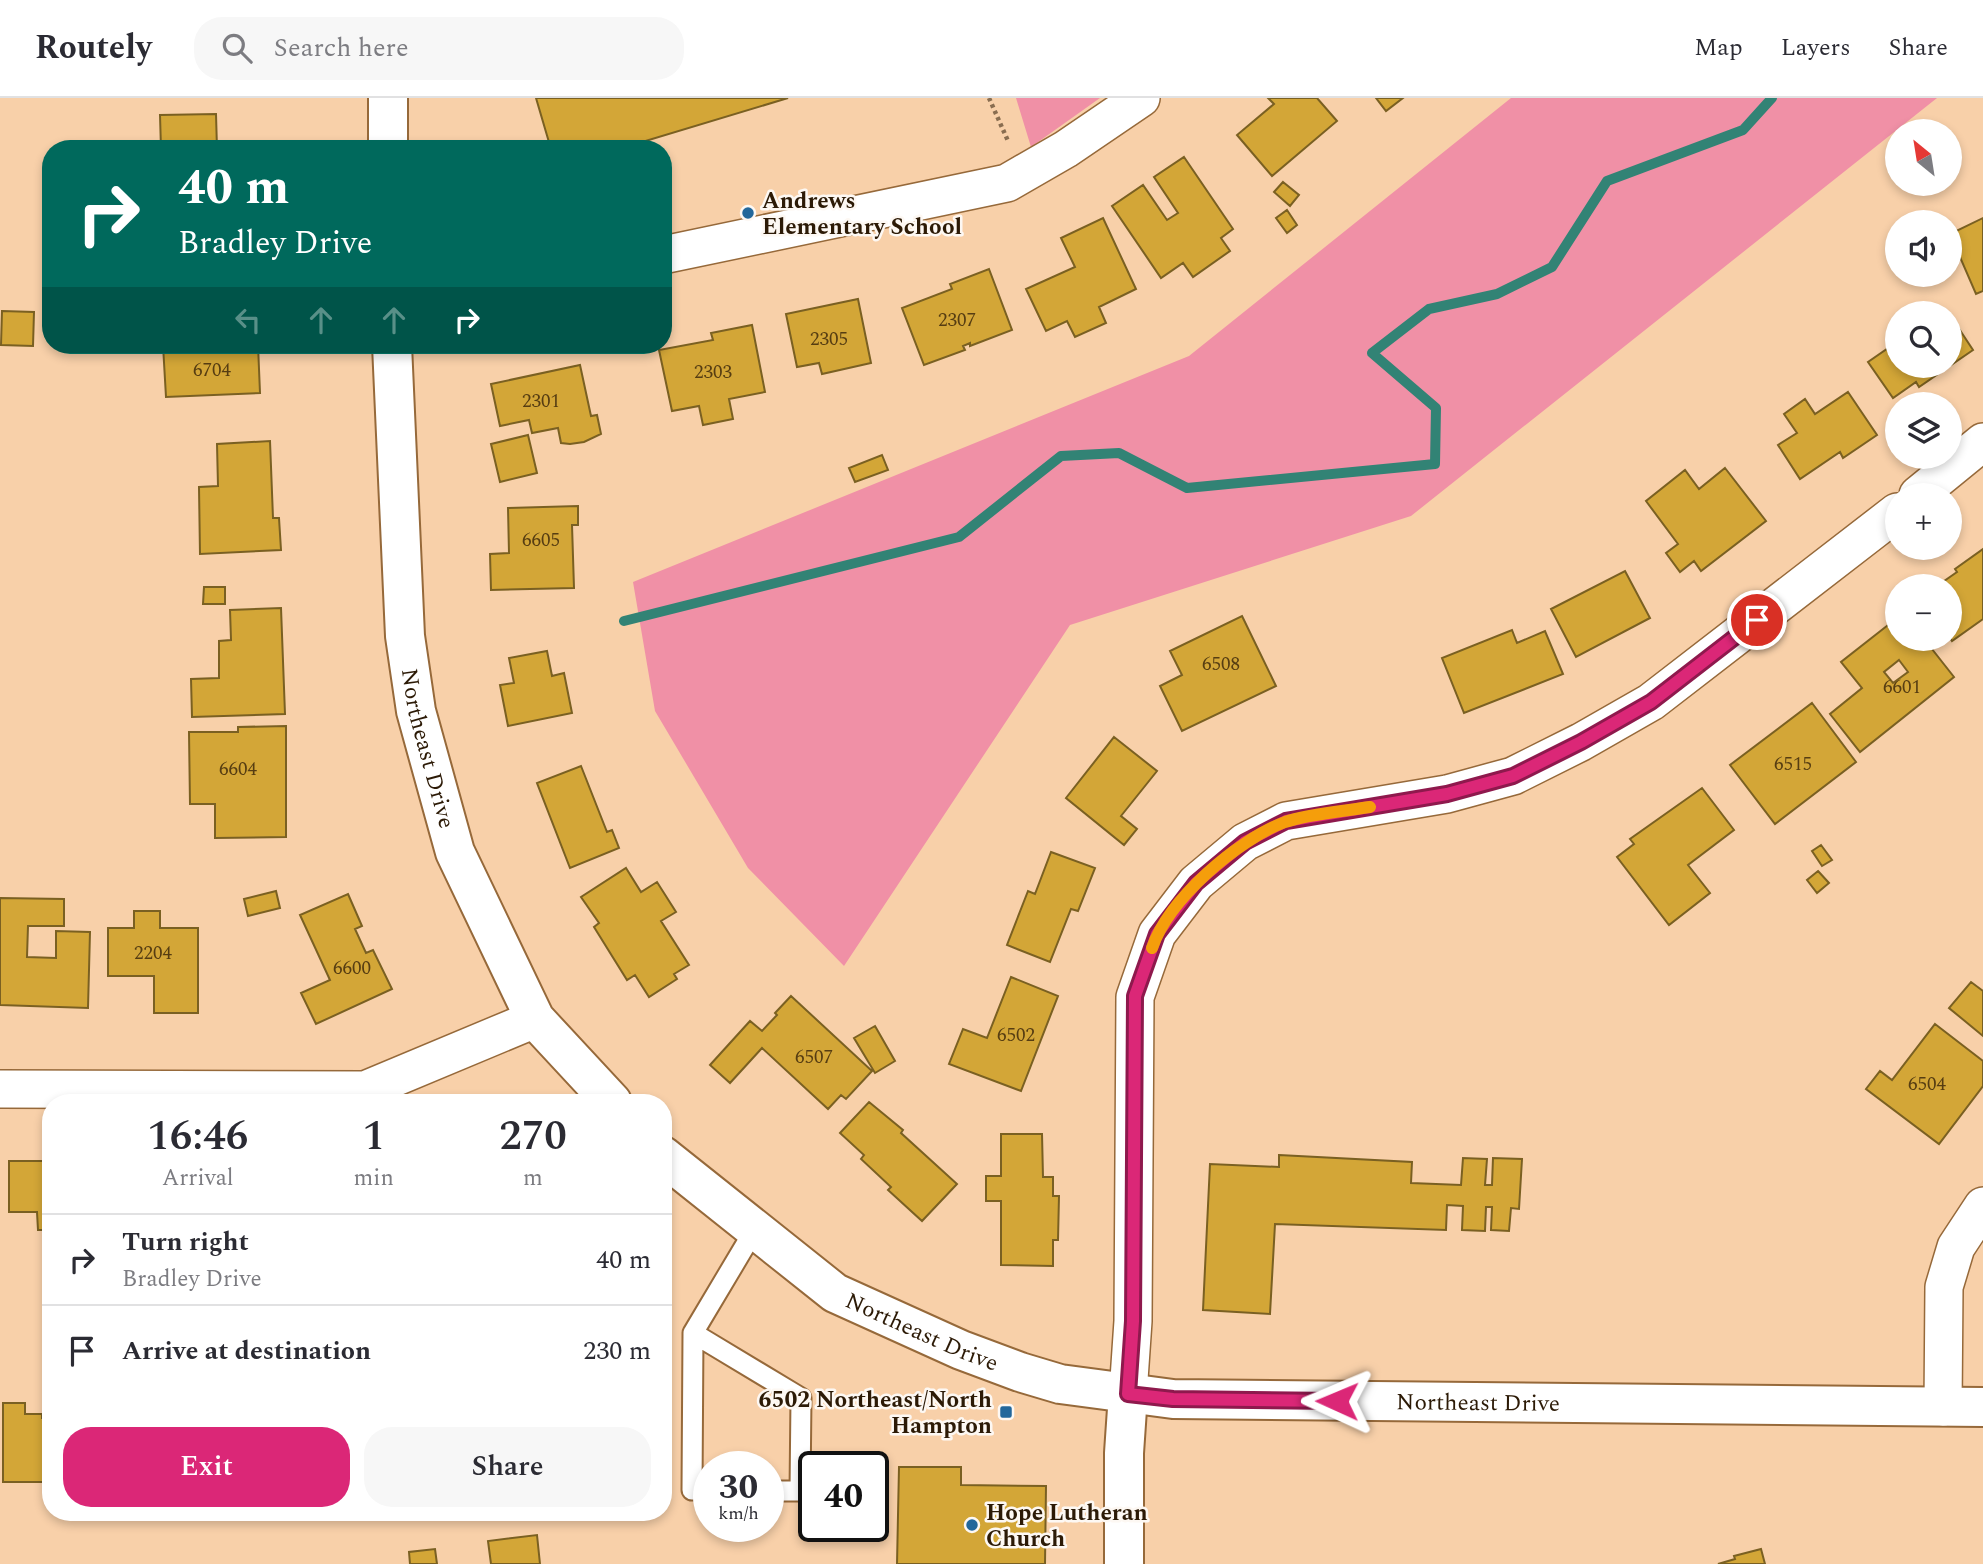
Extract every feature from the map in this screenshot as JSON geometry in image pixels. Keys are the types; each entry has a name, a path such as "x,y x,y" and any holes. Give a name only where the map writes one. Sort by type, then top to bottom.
{"street":[{"path":"388,98 388,140"},
{"path":"672,253 1007,183 1066,149 1141,98"},
{"name":"Northeast Drive","path":"392,354 405,636 416,711 455,852 536,1018 605,1094"},
{"path":"1932,483 1983,442"},
{"path":"1124,1564 1124,1453 1133,1321 1135,996 1157,934 1196,883 1245,842 1286,821 1447,794 1513,776 1581,742 1651,702 1885,521"},
{"path":"0,1089 365,1090 536,1018"},
{"name":"Northeast Drive","path":"672,1163 835,1293 961,1350 1060,1384 1173,1399 1983,1407"},
{"path":"1943,1407 1944,1287 1956,1247 1983,1206"}],"lane":[{"path":"693,1490 693,1333 755,1229"},
{"path":"693,1333 801,1398 800,1491 784,1491"}],"path":[{"path":"989,98 1008,141"}],"shaded area":[{"path":"1016,98 1100,98 1031,147"},
{"path":"1511,98 1937,98 1911,119 1885,119 1885,139 1411,516 1070,625 844,966 748,868 655,711 633,582 1189,356"}],"building":[{"path":"536,98 788,98 649,140 548,140"},
{"path":"1268,98 1317,98 1337,121 1272,176 1237,135 1274,104"},
{"path":"1376,98 1403,98 1386,111"},
{"path":"216,114 217,140 161,140 160,115"},
{"path":"1184,157 1233,229 1221,238 1230,251 1193,277 1183,263 1161,278 1112,206 1143,185 1167,220 1178,213 1154,177"},
{"path":"1283,182 1299,195 1290,206 1274,192"},
{"path":"1287,210 1297,225 1287,233 1276,218"},
{"path":"1103,218 1136,289 1099,307 1106,323 1075,337 1067,321 1046,331 1026,289 1075,267 1061,238"},
{"path":"1983,218 1983,291 1976,294 1962,262 1962,228"},
{"path":"989,269 1012,330 970,346 970,343 963,346 965,350 924,365 902,308 952,289 950,284"},
{"path":"858,299 871,363 822,374 819,363 797,367 786,314"},
{"path":"2,311 34,312 33,346 1,345"},
{"path":"752,325 765,392 729,399 733,419 703,425 699,406 672,411 660,354 672,354 672,348 713,340 711,333"},
{"path":"1962,333 1973,350 1962,358"},
{"path":"1885,350 1885,378 1932,378 1919,387 1916,382 1902,392 1889,392 1868,362"},
{"path":"164,354 258,354 260,393 166,397"},
{"path":"580,365 591,416 597,415 601,434 584,442 570,444 561,443 558,428 532,433 529,420 500,426 491,384"},
{"path":"1848,392 1877,435 1843,458 1840,452 1800,479 1778,445 1797,433 1784,414 1805,399 1815,414"},
{"path":"528,435 537,473 500,482 491,444"},
{"path":"270,441 273,518 279,518 281,550 200,554 199,487 218,486 217,444"},
{"path":"882,455 888,470 855,482 849,468"},
{"path":"1725,468 1766,521 1701,571 1694,561 1680,572 1666,553 1678,544 1646,501 1685,470 1699,489"},
{"path":"578,506 578,525 572,525 574,588 491,590 490,554 509,553 508,508"},
{"path":"1983,549 1983,619 1962,634 1962,574 1954,574 1957,572 1955,569"},
{"path":"1625,571 1650,618 1576,657 1551,609"},
{"path":"204,587 225,587 225,604 203,604"},
{"path":"281,608 285,714 192,717 191,679 219,678 219,641 231,640 230,610"},
{"path":"1242,616 1276,686 1182,731 1160,686 1182,675 1170,651"},
{"path":"1885,627 1885,651 1933,651 1954,677 1860,752 1830,714 1862,688 1841,662","holes":["1899,660 1908,672 1893,683 1884,672"]},
{"path":"1512,630 1517,643 1545,631 1563,674 1464,713 1442,658"},
{"path":"547,651 552,676 564,673 572,713 508,726 500,685 514,683 509,658"},
{"path":"1812,703 1856,762 1775,824 1730,765"},
{"path":"286,726 286,837 215,838 215,804 190,804 189,732 238,732 238,727"},
{"path":"1114,737 1157,771 1121,816 1137,829 1124,845 1066,798"},
{"path":"581,766 607,832 612,830 619,848 570,868 537,783"},
{"path":"1702,788 1734,830 1688,865 1710,893 1669,925 1617,857 1634,844 1630,839"},
{"path":"1821,845 1832,860 1822,866 1812,851"},
{"path":"1051,852 1095,868 1078,911 1071,909 1050,962 1007,945 1028,891 1035,894"},
{"path":"626,868 641,892 657,882 676,912 661,921 689,965 674,974 677,979 649,997 635,975 627,980 594,927 599,923 581,897"},
{"path":"1818,871 1829,883 1817,893 1807,880"},
{"path":"276,891 280,908 248,916 244,899"},
{"path":"348,894 362,926 355,929 366,953 373,950 392,989 316,1024 301,993 330,980 300,915"},
{"path":"0,898 64,899 64,926 28,926 27,957 56,958 56,931 90,932 88,1008 0,1005"},
{"path":"134,911 160,911 160,928 198,928 198,1013 154,1013 154,976 108,976 108,928 134,928"},
{"path":"1011,977 1058,996 1021,1091 949,1064 963,1029 987,1038"},
{"path":"1971,982 1983,991 1983,1036 1949,1008"},
{"path":"791,996 872,1071 846,1099 841,1095 828,1109 762,1048 730,1083 710,1065 750,1021 762,1031"},
{"path":"1935,1024 1983,1061 1983,1086 1939,1144 1866,1089 1880,1071 1892,1080"},
{"path":"875,1026 895,1061 875,1073 854,1038"},
{"path":"869,1102 903,1130 901,1133 957,1184 922,1221 888,1190 891,1187 861,1159 864,1155 840,1133"},
{"path":"1001,1134 1042,1134 1043,1177 1053,1177 1053,1196 1059,1196 1058,1240 1053,1240 1053,1266 1001,1265 1001,1201 986,1201 986,1176 1001,1176"},
{"path":"1279,1155 1412,1162 1411,1183 1461,1185 1463,1158 1487,1159 1485,1185 1492,1185 1493,1158 1522,1159 1519,1209 1511,1208 1509,1231 1491,1230 1492,1207 1486,1207 1485,1231 1462,1230 1463,1206 1447,1205 1446,1230 1275,1224 1270,1314 1203,1310 1210,1164 1279,1167"},
{"path":"9,1161 42,1161 42,1230 38,1230 37,1212 9,1212"},
{"path":"3,1403 25,1403 25,1414 42,1414 42,1482 3,1482"},
{"name":"Hope Lutheran Church","path":"899,1467 961,1467 961,1485 1046,1486 1045,1564 897,1564"},
{"path":"537,1535 540,1564 491,1564 488,1541"},
{"path":"435,1549 437,1564 410,1564 409,1552"},
{"path":"1761,1549 1765,1564 1718,1564 1735,1559 1734,1556"}],"waterway":[{"path":"624,621 959,537 1061,456 1119,453 1187,488 1435,464 1436,408 1372,353 1429,309 1497,294 1552,267 1607,181 1743,130 1772,98"}],"slow traffic":[{"path":"1152,948 1157,934 1196,883 1245,842 1286,821 1370,807"}],"place":[{"name":"Andrews Elementary School","path":"748,213"},
{"name":"6502 Northeast/North Hampton","path":"1006,1412"},
{"name":"Hope Lutheran Church","path":"972,1525"}],"route":[{"path":"1337,1401 1173,1399 1128,1394 1133,1321 1135,996 1157,934 1196,883 1245,842 1286,821 1447,794 1513,776 1581,742 1651,702 1757,620"}]}
